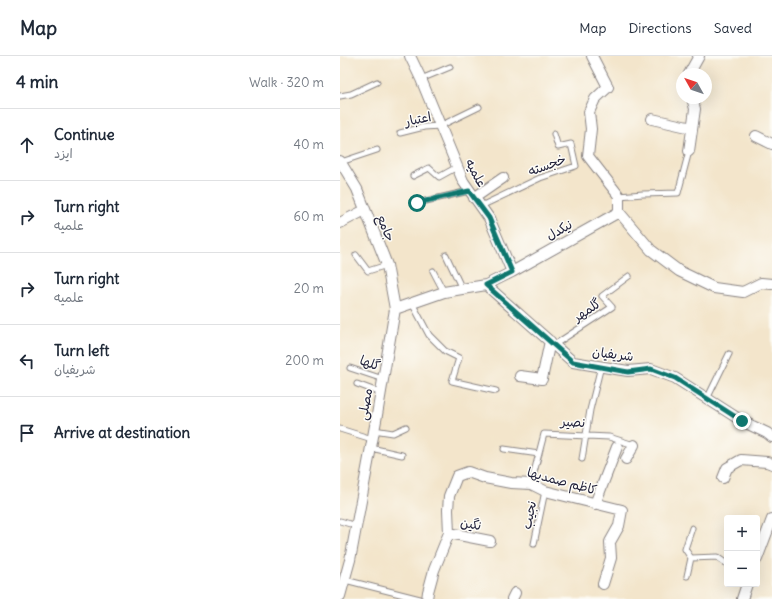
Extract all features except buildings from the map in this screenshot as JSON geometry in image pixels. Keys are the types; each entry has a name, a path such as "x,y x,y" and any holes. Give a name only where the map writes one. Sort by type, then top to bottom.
{"street":[{"name":"علمیه","path":"410,56 463,181 489,218 512,272"},
{"path":"592,56 608,87 596,99 589,112 591,129 588,156 619,196 619,212 651,250 679,271 714,288 743,292 761,284 772,284"},
{"path":"693,68 699,56"},
{"path":"689,151 695,109 694,104"},
{"path":"652,119 692,128"},
{"path":"756,136 772,144"},
{"name":"جامع","path":"340,161 357,188 388,265 395,309"},
{"path":"472,194 503,178"},
{"path":"340,223 365,210"},
{"name":"نیکدل","path":"512,272 619,212"},
{"path":"395,309 444,292 486,285 512,272"},
{"name":"شریفیان","path":"486,285 573,362 628,372 651,369 675,378 742,421 772,437"},
{"name":"مصلی","path":"340,596 350,560 357,526 395,309"},
{"path":"520,376 542,380 552,343"},
{"name":"نصیر","path":"626,459 634,445"},
{"path":"595,504 617,447"},
{"path":"723,478 727,468 741,460 767,462 772,464"},
{"name":"کاظم صمدیها","path":"427,599 434,570 449,533 449,496 457,476 468,472 485,478 512,483 532,484 545,491 622,510 618,526 610,542 611,558 603,584"},
{"path":"760,551 772,519"},
{"name":"نگین","path":"449,533 490,541"},
{"path":"742,599 746,587"}],"lane":[{"path":"421,79 450,67"},
{"path":"340,96 351,94 377,82"},
{"name":"اعتبار","path":"400,133 424,127 440,126 480,107"},
{"name":"خجسته","path":"481,206 540,178 576,166 571,144 558,147 554,134"},
{"path":"340,161 377,150"},
{"path":"619,196 678,193 689,151"},
{"path":"413,176 429,168 439,177 457,166"},
{"path":"417,203 472,194"},
{"path":"356,255 368,271 388,265"},
{"path":"446,255 462,289"},
{"path":"433,271 444,292"},
{"name":"گلمهر","path":"552,343 612,307 602,296 629,276"},
{"path":"412,303 429,335 445,351 459,358 452,381 496,391"},
{"path":"707,399 729,354"},
{"path":"582,459 590,410 601,366"},
{"name":"گلها","path":"350,368 383,380"},
{"path":"357,384 380,394"},
{"path":"372,439 393,433 406,427"},
{"path":"340,430 372,439 402,455"},
{"name":"نصیر","path":"532,484 544,434 609,437 634,445"},
{"path":"504,449 539,454"},
{"name":"نجیب","path":"534,544 545,491"},
{"path":"340,521 357,526"},
{"path":"687,576 690,558 685,549 692,528"},
{"path":"690,558 717,556 724,562"},
{"path":"345,580 420,599"}],"route":[{"path":"417,203 469,191 489,218 512,272 486,285 573,362 628,372 651,369 675,378 742,421"}]}
